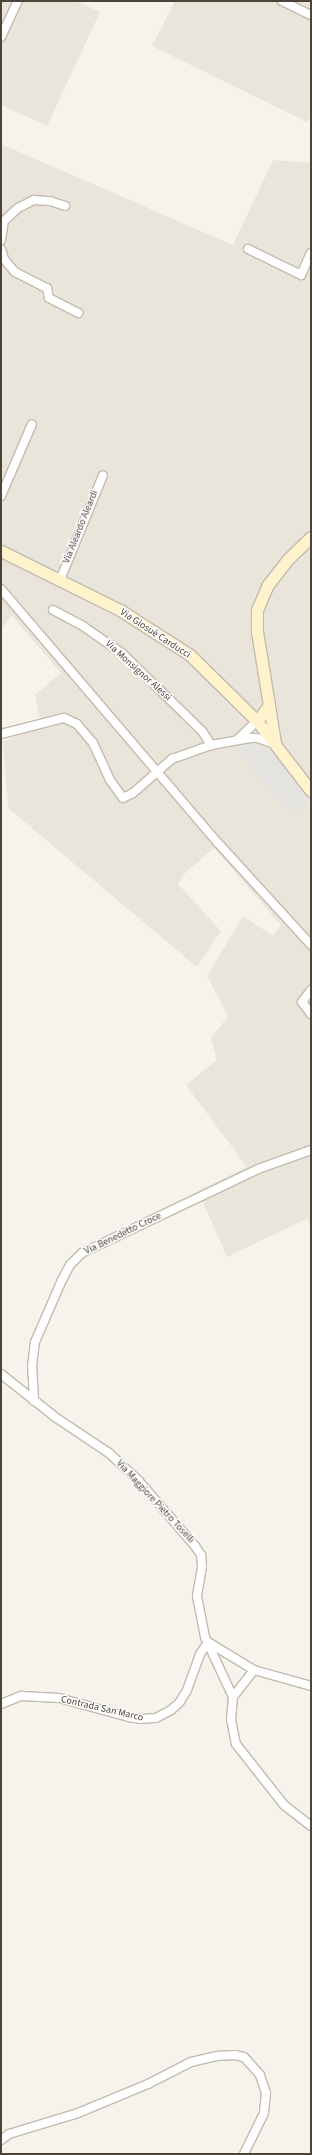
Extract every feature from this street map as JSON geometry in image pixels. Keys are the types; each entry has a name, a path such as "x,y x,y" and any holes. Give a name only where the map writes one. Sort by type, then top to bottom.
{"main road":[{"path":"276,744 257,632 258,610 267,586 288,560 311,537"},
{"name":"Via Giosuè Carducci","path":"1,551 120,610 190,655 257,721 311,791"},
{"path":"257,721 269,705"}],"street":[{"path":"1,37 18,1"},
{"path":"282,1 311,15"},
{"path":"1,240 2,220 18,208 34,200 50,201 65,206"},
{"path":"1,249 4,259 15,272 47,288 49,298 78,313"},
{"path":"248,249 301,275 311,253"},
{"path":"1,496 32,424"},
{"name":"Via Aleardo Aleardi","path":"60,580 103,475"},
{"path":"1,589 159,772 218,843 311,945"},
{"name":"Via Monsignor Alessi","path":"53,610 83,626 123,654 197,725 211,745"},
{"path":"1,734 64,718 77,724 93,743 110,780 123,798 133,793 159,772 172,759 211,745 238,739 257,738 276,744"},
{"path":"238,739 257,721"},
{"path":"311,990 302,1002 311,1014"},
{"name":"Via Benedetto Croce","path":"34,1401 32,1366 35,1342 62,1280 70,1266 82,1253 258,1169 311,1150"},
{"name":"Via Maggiore Pietro Toselli","path":"1,1374 54,1417 109,1453 138,1481 201,1554 202,1567 197,1596 199,1614 208,1642 233,1696"},
{"path":"208,1642 254,1670 311,1686"},
{"name":"Contrada San Marco","path":"1,1704 21,1696 59,1698 129,1717 140,1719 156,1718 171,1710 179,1703 187,1690 200,1654 208,1642"},
{"path":"254,1670 233,1696 231,1719 236,1744 284,1805 311,1826"},
{"path":"1,2140 9,2134 78,2113 141,2087 191,2062 217,2056 235,2055 244,2057 249,2061 260,2075 266,2093 264,2113 244,2154"}],"shaded area":[{"path":"1,1 76,1 100,12 47,126 1,105"},
{"path":"175,1 311,1 311,115 307,122 152,46"},
{"path":"1,144 233,245 273,160 311,163 311,1233 308,1218 227,1257 198,1191 247,1167 186,1085 217,1060 211,1038 228,1016 207,976 243,916 273,936 281,925 214,848 185,873 178,884 221,931 197,967 8,808 3,741 41,727 35,695 61,673 12,616 1,629"},
{"path":"253,741 273,752 310,800 292,816 235,747"}]}
